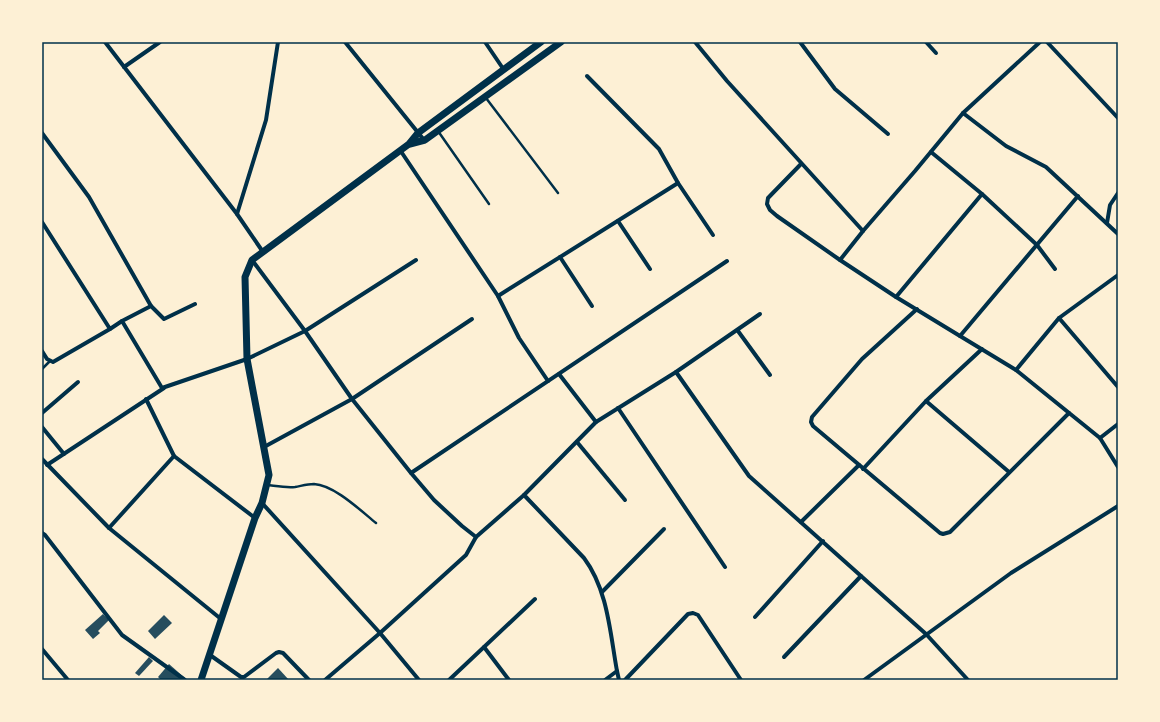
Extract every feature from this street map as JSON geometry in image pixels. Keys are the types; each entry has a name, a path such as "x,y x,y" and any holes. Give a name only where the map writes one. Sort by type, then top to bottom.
{"main road":[{"path":"410,144 418,133 541,42"},
{"path":"201,680 255,518 262,503 269,475 247,359 245,277 252,260 400,150 410,144 425,140 558,43"}],"street":[{"path":"105,42 237,214 263,252"},
{"path":"124,66 160,42"},
{"path":"237,214 266,120 278,42"},
{"path":"345,42 425,140"},
{"path":"485,42 504,70"},
{"path":"695,42 727,82 863,231"},
{"path":"800,42 835,89 888,134"},
{"path":"926,42 936,53"},
{"path":"840,260 963,113 1040,42"},
{"path":"1047,42 1118,118"},
{"path":"587,76 659,149 678,183 713,235"},
{"path":"963,113 1006,146 1046,168 1118,234"},
{"path":"42,133 89,198 152,306 164,319 195,304"},
{"path":"400,150 498,296 519,338 548,381"},
{"path":"931,152 982,194 1037,245 1054,269"},
{"path":"801,164 768,198 767,204 770,210 840,260 896,297 1016,370 1100,438 1118,467"},
{"path":"498,296 678,183"},
{"path":"1107,223 1110,205 1118,193"},
{"path":"896,297 982,194"},
{"path":"960,336 1078,196"},
{"path":"618,221 650,269"},
{"path":"42,222 110,329"},
{"path":"560,257 592,306"},
{"path":"252,260 305,331 352,399 411,473 434,500 476,537"},
{"path":"122,321 162,388 247,359 305,331 416,260"},
{"path":"411,473 727,261"},
{"path":"1016,370 1059,318 1118,275"},
{"path":"42,351 47,359 54,362 122,321 152,306"},
{"path":"917,309 862,359 812,417 811,422 813,426 940,533 943,534 950,532 1069,413"},
{"path":"325,680 380,633 466,555 476,537 524,494 596,422 676,372 738,331 760,314"},
{"path":"1059,318 1118,387"},
{"path":"264,448 352,399 472,319"},
{"path":"738,331 770,375"},
{"path":"863,469 926,402 982,349"},
{"path":"676,372 749,476 926,634 968,680"},
{"path":"559,374 596,422"},
{"path":"42,413 78,382"},
{"path":"47,465 166,386"},
{"path":"146,399 174,456 255,518"},
{"path":"926,402 1009,472"},
{"path":"618,408 725,567"},
{"path":"1100,438 1118,424"},
{"path":"42,427 64,454"},
{"path":"577,442 625,500"},
{"path":"109,528 174,456"},
{"path":"42,459 109,528 221,619"},
{"path":"801,522 859,465"},
{"path":"524,494 584,558 593,570 602,592 616,671 619,680"},
{"path":"262,503 380,633 419,680"},
{"path":"864,680 1011,573 1118,506"},
{"path":"602,592 664,529"},
{"path":"42,533 122,635 185,680"},
{"path":"755,617 823,541"},
{"path":"784,657 861,576"},
{"path":"449,680 535,599"},
{"path":"625,680 688,614 693,613 698,615 741,680"},
{"path":"484,647 509,680"},
{"path":"42,650 68,680"},
{"path":"210,655 241,677 244,677 276,653 283,653 309,680"},
{"path":"605,680 616,671"}],"lane":[{"path":"485,97 558,193"},
{"path":"438,131 489,204"},
{"path":"42,369 50,361"},
{"path":"267,485 295,487 313,484 326,486 335,491 376,523"}],"building":[{"path":"103,614 109,620 98,631 100,633 93,639 85,630"},
{"path":"164,615 172,623 155,639 148,631"},
{"path":"149,657 153,661 139,676 135,673"},
{"path":"169,664 186,679 161,680 158,677"},
{"path":"278,668 289,680 266,680"}]}
